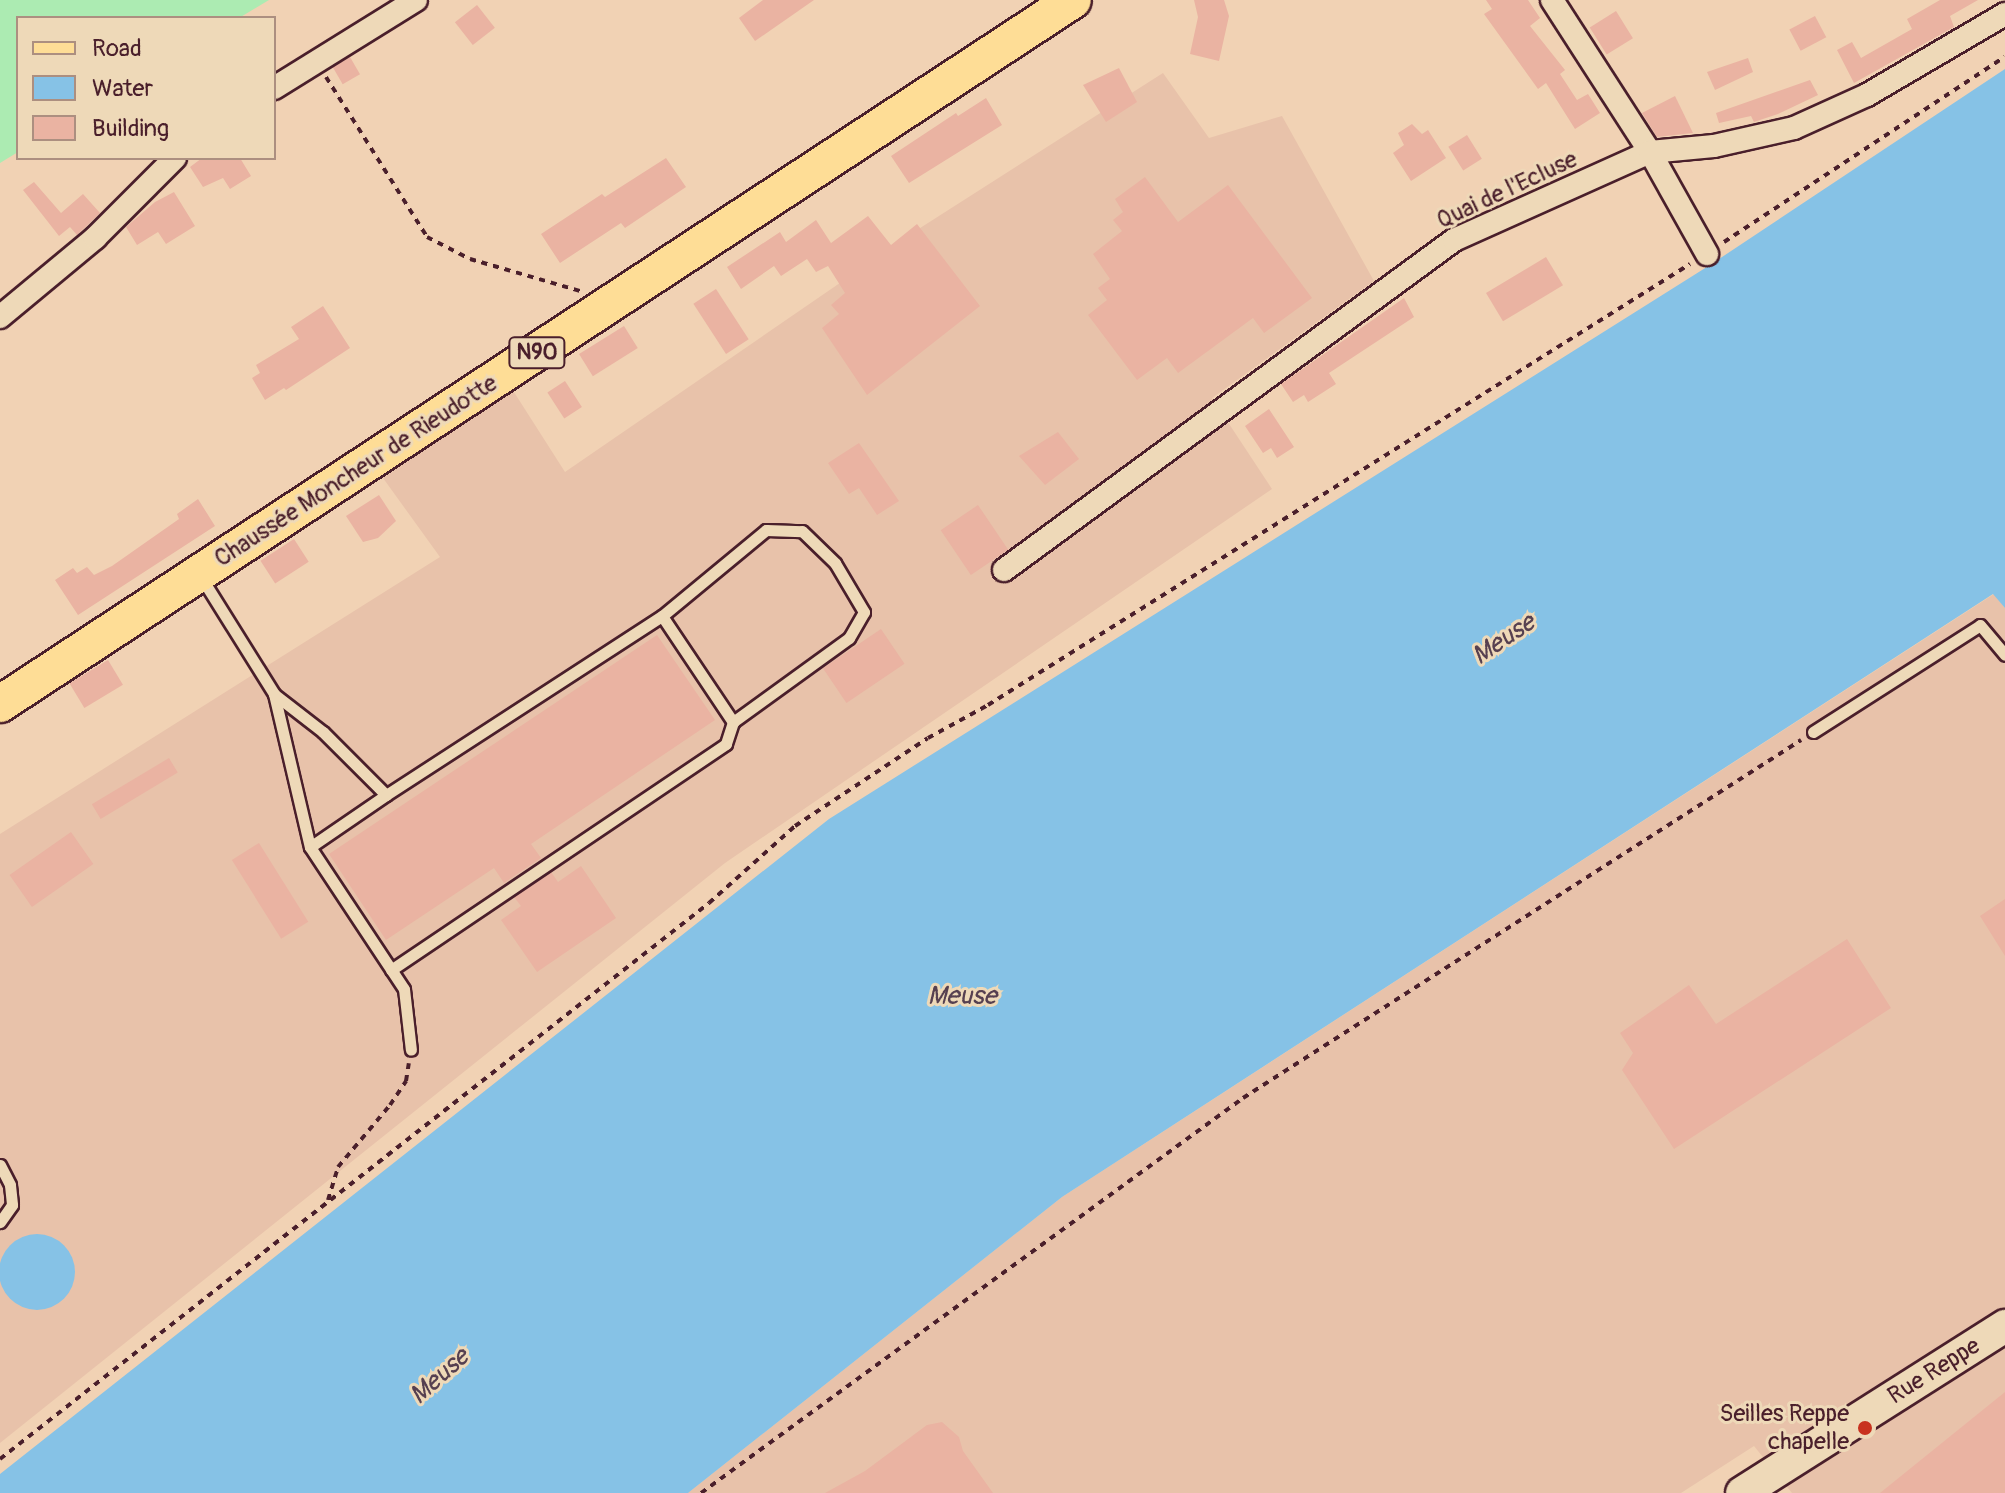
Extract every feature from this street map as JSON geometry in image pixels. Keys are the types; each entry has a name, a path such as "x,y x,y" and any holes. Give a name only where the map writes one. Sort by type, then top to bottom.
{"main road":[{"name":"Chaussée Moncheur de Rieudotte","path":"0,704 1073,0"},
{"name":"Rue Reppe","path":"1742,1493 2005,1326"}],"street":[{"path":"276,87 416,0"},
{"path":"1552,0 1650,152 1707,254"},
{"name":"Quai de l'Ecluse","path":"1004,570 1454,240 1650,152 1714,146 1794,128 1867,95 2005,14"},
{"path":"0,317 95,238 173,160"}],"lane":[{"path":"310,847 662,616 766,530 802,531 835,563 864,612 849,638 733,722 726,744 391,970"},
{"path":"199,574 274,694 310,847 404,989 411,1050"},
{"path":"662,616 733,722"},
{"path":"1813,732 1980,625 2005,655"},
{"path":"274,694 323,732 386,795"},
{"path":"0,1165 10,1185 12,1205 0,1222"}],"path":[{"path":"0,1459 709,903 795,826 928,738 1002,697 1707,254 2005,57"},
{"path":"317,61 427,237 470,259 616,300"},
{"path":"701,1493 1243,1098 1813,732"},
{"path":"328,1203 338,1167 406,1081 411,1050"}],"shaded area":[{"path":"1163,73 1209,138 1282,116 1374,281 1212,398 1272,489 725,863 0,1443 0,834 440,557 383,478 512,389 565,472 917,230"},
{"path":"1994,594 2005,608 2005,1493 1792,1493 1754,1446 1681,1493 688,1493 1062,1197"}],"green space":[{"path":"0,0 269,0 242,16 16,16 16,153 0,163"}],"water":[{"name":"Meuse","path":"2005,69 2005,608 1993,594 1062,1197 688,1493 0,1493 0,1474 829,819 1710,265"},
{"path":"37,1234 51,1237 64,1245 72,1258 75,1272 72,1286 64,1299 51,1307 37,1310 23,1307 10,1299 2,1286 -1,1272 2,1258 10,1245 23,1237"}],"building":[{"path":"763,0 814,0 755,41 739,18"},
{"path":"1194,0 1224,0 1229,16 1219,61 1190,54 1198,17"},
{"path":"1486,0 1528,0 1540,18 1530,26 1565,70 1560,74 1577,100 1588,94 1600,113 1575,129 1546,83 1538,89 1484,14 1492,9"},
{"path":"1940,0 1978,0 1950,16 1954,27 1854,83 1837,50 1852,42 1861,58 1912,29 1907,19"},
{"path":"477,5 495,28 473,45 455,22"},
{"path":"1616,11 1633,38 1607,55 1590,27"},
{"path":"1815,16 1826,37 1801,51 1789,30"},
{"path":"350,57 360,74 343,84 333,67"},
{"path":"1748,58 1753,72 1715,90 1707,72"},
{"path":"1119,68 1137,102 1106,122 1083,85"},
{"path":"1810,80 1818,95 1778,114 1754,122 1751,116 1719,123 1716,113"},
{"path":"1675,96 1693,133 1657,137 1642,113"},
{"path":"986,98 1002,125 909,183 891,156 956,113 958,116"},
{"path":"1412,124 1422,134 1428,130 1446,158 1411,181 1393,153 1404,145 1398,133"},
{"path":"1467,135 1482,159 1463,170 1448,147"},
{"path":"666,158 686,187 625,228 621,223 560,263 541,234 602,194 605,197"},
{"path":"199,160 241,160 251,176 230,189 223,178 203,187 190,167"},
{"path":"1145,177 1178,222 1228,185 1312,298 1264,333 1253,318 1178,373 1167,358 1137,380 1088,315 1107,300 1098,288 1110,279 1093,254 1122,231 1113,220 1123,212 1115,199"},
{"path":"34,182 61,213 83,194 100,213 77,235 70,227 59,236 23,190"},
{"path":"174,192 195,226 166,244 158,232 137,245 126,227 155,202"},
{"path":"868,216 891,245 917,224 980,306 867,395 822,328 839,314 831,305 845,293 828,266 816,272 807,259 781,276 774,266 741,289 727,267 780,232 786,242 816,220 831,243"},
{"path":"1546,257 1563,285 1503,321 1486,293"},
{"path":"716,289 749,339 726,354 693,304"},
{"path":"1404,298 1414,317 1329,373 1336,384 1308,402 1304,395 1293,402 1281,384"},
{"path":"323,306 350,348 286,390 284,388 265,400 252,378 260,373 256,365 299,339 291,327"},
{"path":"624,326 638,348 593,376 579,354"},
{"path":"565,381 582,407 564,418 547,392"},
{"path":"1269,409 1294,447 1277,458 1271,448 1263,453 1245,426"},
{"path":"1058,432 1079,459 1045,485 1019,456"},
{"path":"859,443 899,501 877,515 859,488 849,494 828,463"},
{"path":"379,495 396,521 378,538 363,542 346,516"},
{"path":"198,499 215,526 78,615 55,580 73,568 77,573 87,567 94,575 112,566 179,519 177,514"},
{"path":"978,505 1008,550 971,575 941,530"},
{"path":"294,539 309,562 275,583 260,561"},
{"path":"881,629 904,664 846,703 823,668"},
{"path":"657,635 715,720 531,844 541,858 504,883 494,868 386,940 329,854"},
{"path":"108,660 123,685 84,708 69,683"},
{"path":"169,758 178,773 101,819 92,804"},
{"path":"71,832 93,864 32,907 10,875"},
{"path":"259,843 308,922 281,939 232,860"},
{"path":"581,866 616,918 537,972 501,920 521,906 514,897 551,872 558,882"},
{"path":"2005,899 2005,956 1980,916"},
{"path":"1847,939 1891,1008 1674,1149 1622,1070 1633,1053 1620,1033 1689,985 1716,1024"},
{"path":"2005,1392 2005,1493 1880,1493"},
{"path":"942,1422 959,1437 963,1451 993,1493 825,1493 865,1471 927,1425"}],"place":[{"name":"Seilles Reppe chapelle","path":"1865,1428"}]}
